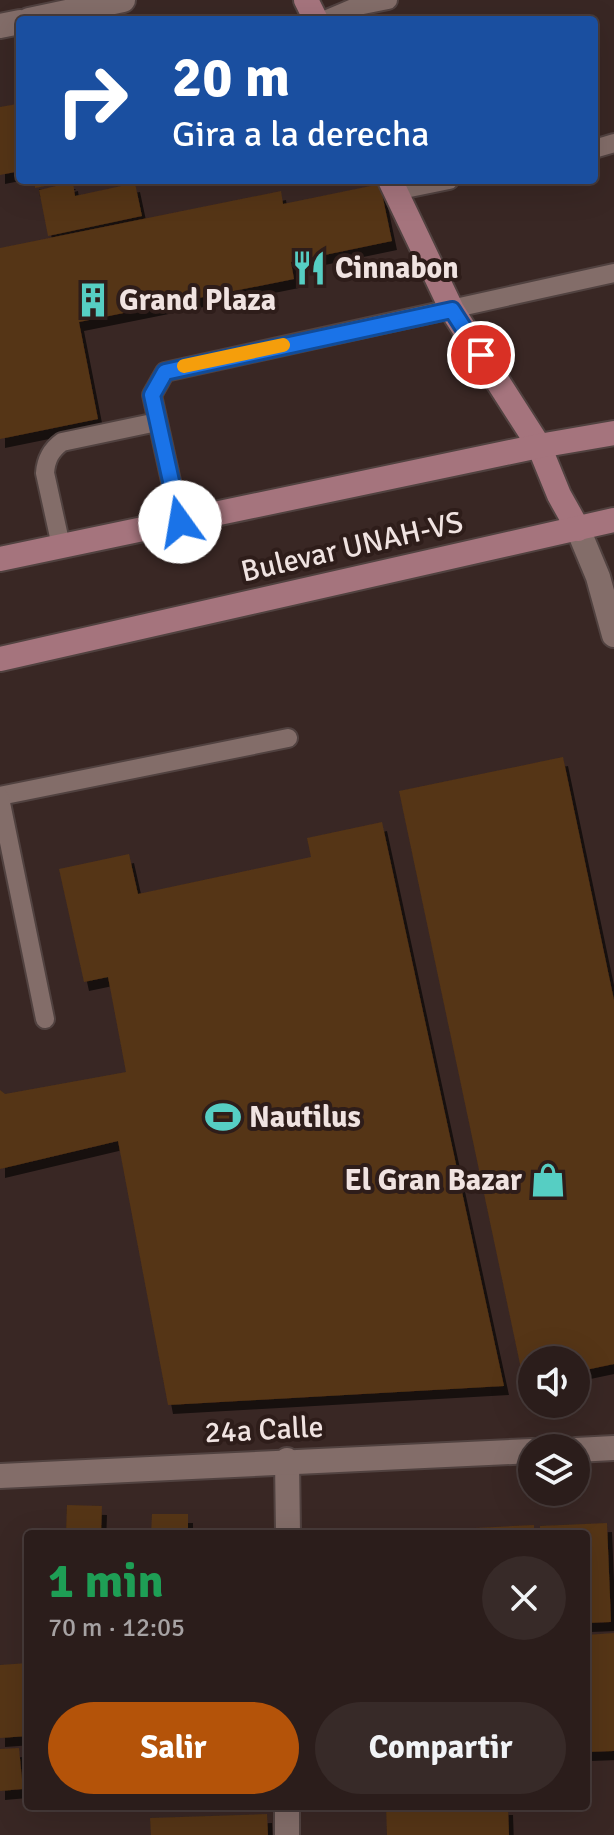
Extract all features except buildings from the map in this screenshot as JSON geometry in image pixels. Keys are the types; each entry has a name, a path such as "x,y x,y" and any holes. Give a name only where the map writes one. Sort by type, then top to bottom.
{"main road":[{"path":"392,185 452,310 539,446 559,495 578,529"},
{"name":"Bulevar UNAH-VS","path":"0,559 614,433"},
{"name":"Bulevar UNAH-VS","path":"0,659 614,520"}],"street":[{"path":"48,16 123,0"},
{"path":"578,529 606,576 614,635"},
{"path":"590,1449 614,1448"},
{"name":"24a Calle","path":"0,1476 287,1460 518,1452"},
{"path":"287,1460 288,1530"},
{"path":"287,1810 287,1835"}],"lane":[{"path":"334,16 358,6 388,0"},
{"path":"180,522 152,395 165,372 614,273"},
{"path":"61,546 45,473 46,463 55,447 62,442 157,422"},
{"path":"45,1019 0,797 288,738"}],"slow traffic":[{"path":"184,366 283,345"}],"place":[{"name":"Cinnabon","path":"309,268"},
{"name":"Grand Plaza","path":"93,300"},
{"name":"Nautilus","path":"223,1117"},
{"name":"El Gran Bazar","path":"548,1180"}],"route":[{"path":"180,522 152,395 155,383 165,372 452,310 481,355"}]}
